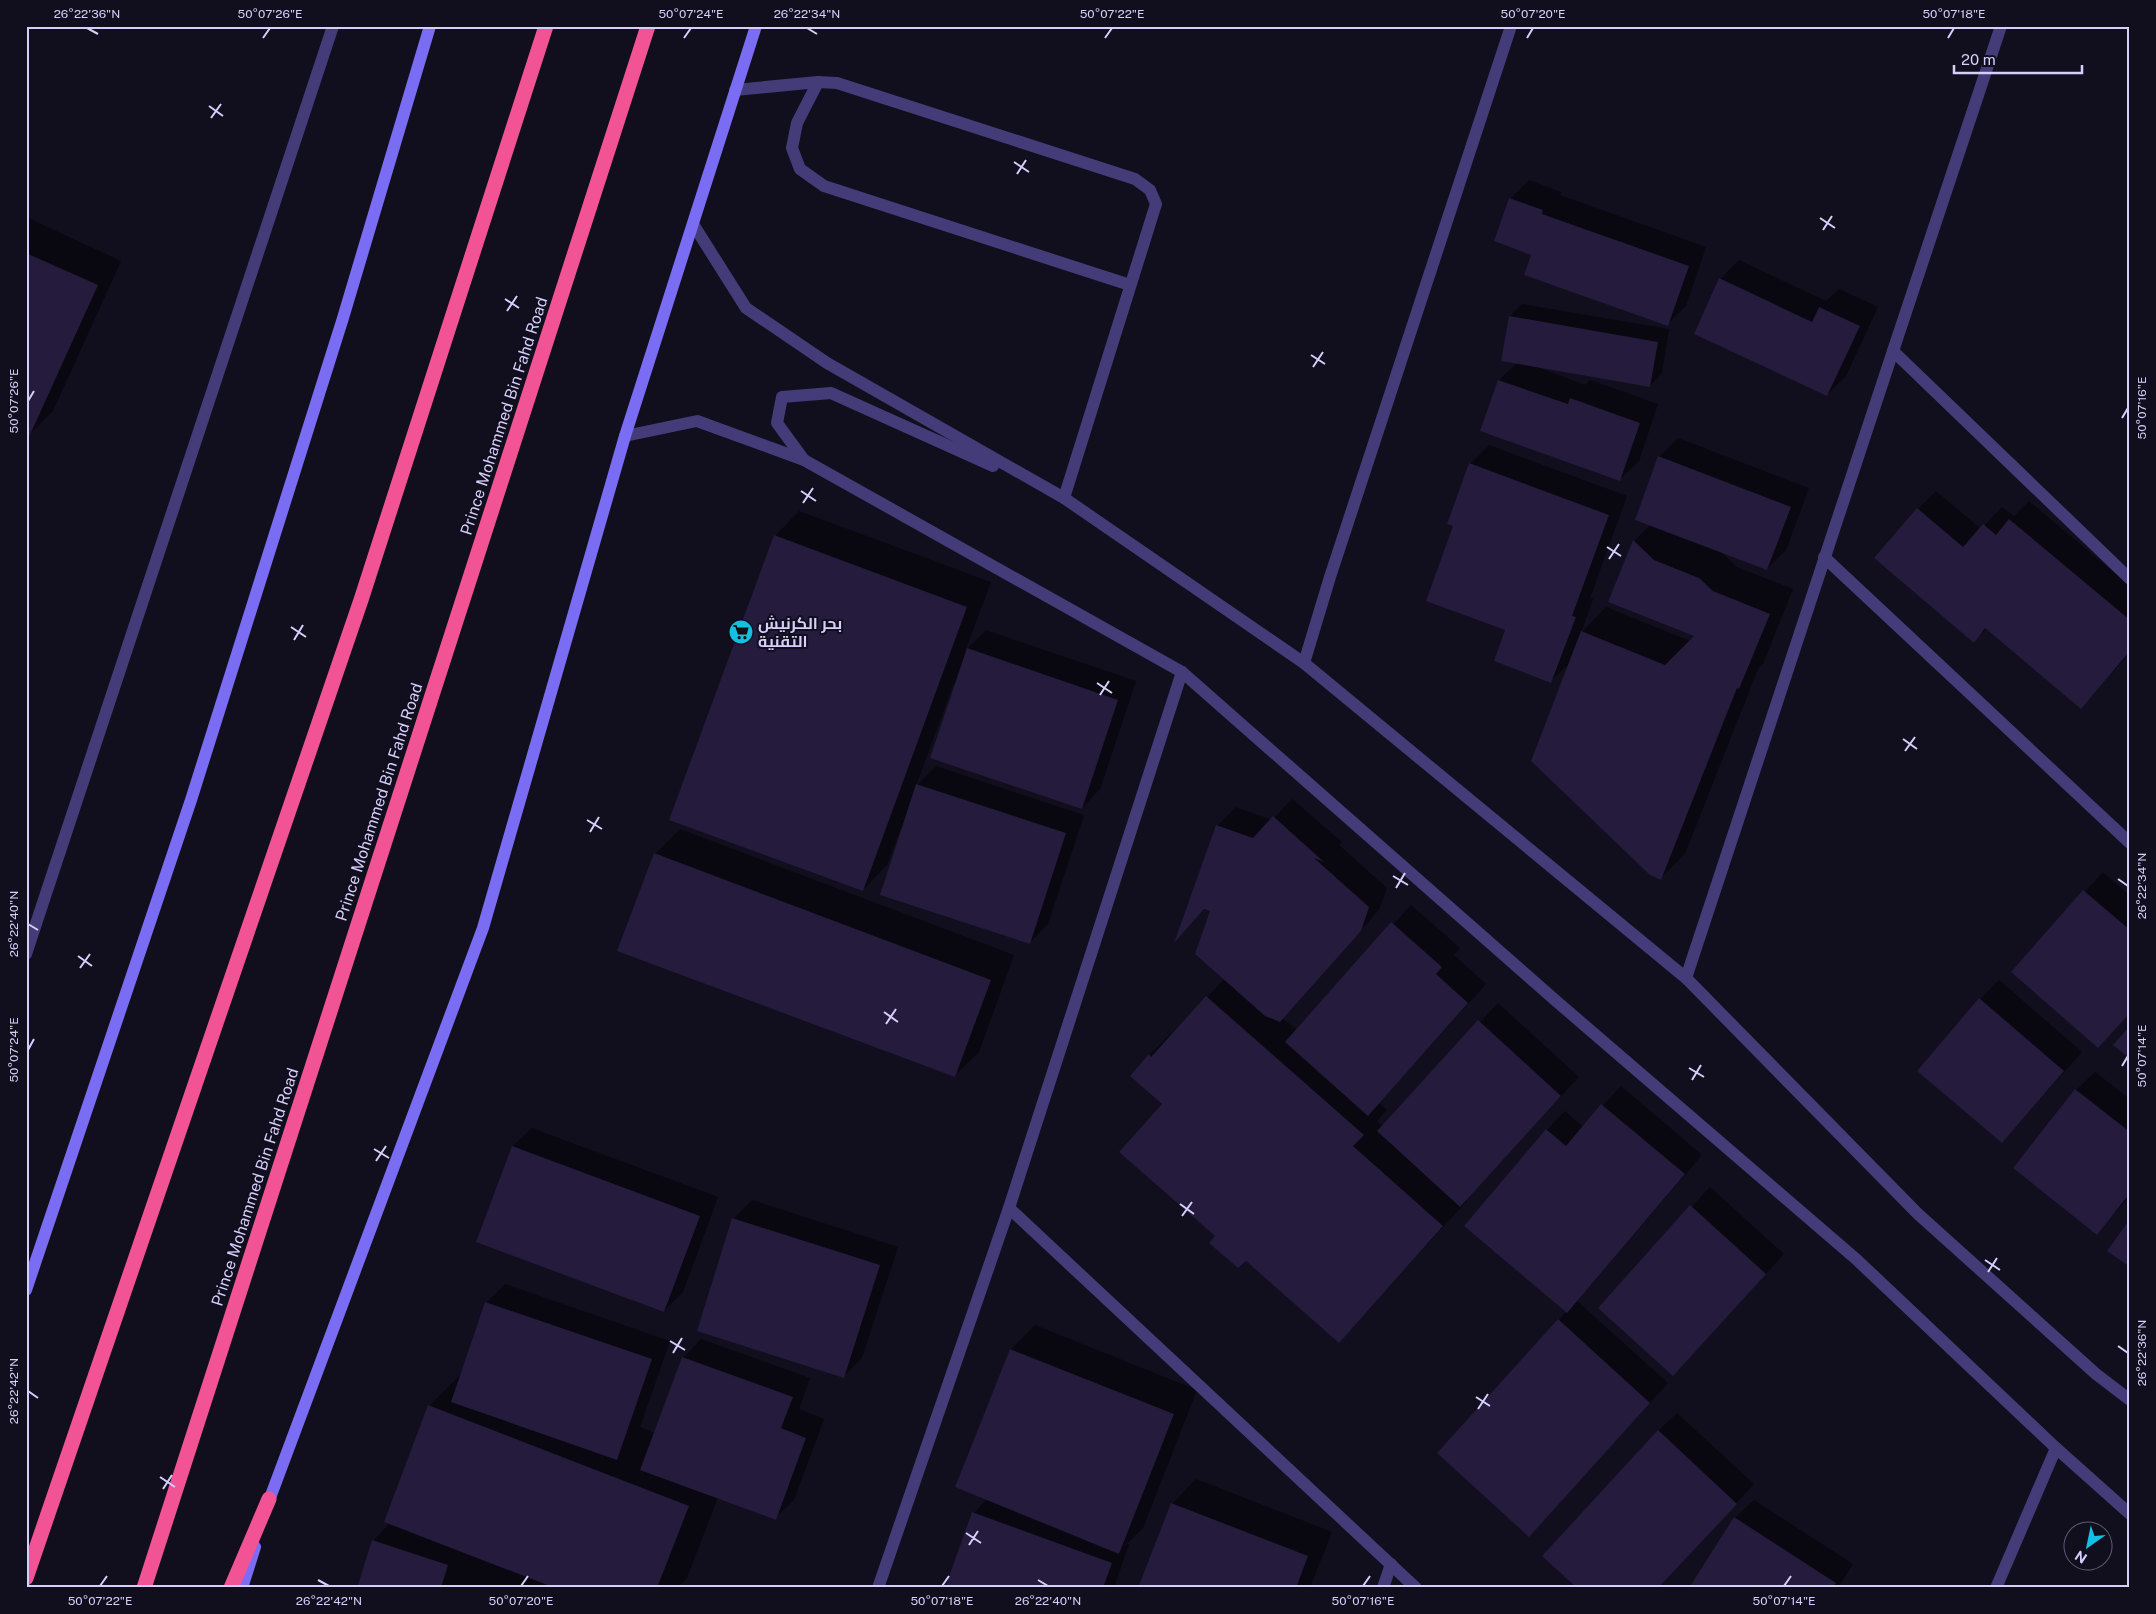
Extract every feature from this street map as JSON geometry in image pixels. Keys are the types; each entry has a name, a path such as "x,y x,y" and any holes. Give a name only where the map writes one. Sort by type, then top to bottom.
{"highway":[{"path":"26,1578 361,600 546,26"},
{"name":"Prince Mohammed Bin Fahd Road","path":"144,1588 648,26"},
{"path":"231,1588 270,1499"}],"main road":[{"path":"26,1290 191,800 340,327 430,26"},
{"path":"242,1588 270,1499 482,928 625,436 756,26"}],"street":[{"path":"26,954 333,26"},
{"path":"1304,663 1333,568 1511,26"},
{"path":"1686,978 2001,26"},
{"path":"818,82 797,122 792,148 800,169 824,186 1130,285"},
{"path":"735,90 818,82 837,83 1135,179 1150,190 1156,204 1064,498"},
{"path":"693,224 746,308 827,363 1064,498 1304,663 1686,978 1918,1214 2096,1374 2130,1400"},
{"path":"1893,351 2130,579"},
{"path":"804,460 777,423 782,397 831,393 1064,498"},
{"path":"625,436 697,421 804,460 1182,672 1555,1000 1856,1259 2056,1448 2130,1514"},
{"path":"1824,557 2130,843"},
{"path":"878,1588 1009,1208 1182,672"},
{"path":"1009,1208 1416,1588"},
{"path":"1996,1588 2056,1448"},
{"path":"1383,1588 1391,1564"}],"building":[{"path":"1509,198 1543,210 1542,214 1689,266 1668,326 1524,275 1531,255 1494,241"},
{"path":"26,253 98,285 29,437 26,436"},
{"path":"1719,278 1812,322 1819,307 1860,326 1827,396 1694,334"},
{"path":"1509,316 1658,342 1650,387 1501,361"},
{"path":"1498,380 1568,404 1570,398 1640,423 1620,481 1480,431"},
{"path":"1658,456 1791,507 1767,570 1635,520"},
{"path":"1469,463 1609,515 1572,616 1576,617 1551,683 1494,661 1505,630 1426,601 1453,526 1447,524"},
{"path":"1917,508 1963,547 1983,524 1996,535 2009,519 2130,620 2130,651 2081,709 1985,628 1974,643 1874,558"},
{"path":"774,535 967,607 863,891 669,820"},
{"path":"1633,540 1654,560 1699,578 1713,591 1770,614 1739,689 1737,688 1661,880 1650,875 1531,761 1581,631 1665,665 1694,636 1608,602"},
{"path":"967,648 1118,700 1082,809 930,758"},
{"path":"916,784 1066,833 1030,944 880,895"},
{"path":"1273,816 1324,862 1314,858 1369,907 1361,931 1280,1022 1265,1016 1195,954 1210,911 1204,909 1174,943 1216,825 1253,838"},
{"path":"654,853 991,980 955,1077 617,951"},
{"path":"2083,890 2130,930 2130,1013 2098,1048 2011,972"},
{"path":"1391,922 1442,967 1436,974 1468,1003 1368,1116 1285,1042"},
{"path":"1206,996 1364,1135 1353,1146 1443,1226 1339,1343 1246,1261 1238,1268 1209,1243 1215,1236 1119,1152 1162,1104 1130,1076 1149,1054 1151,1057"},
{"path":"1979,998 2064,1071 2002,1143 1917,1071"},
{"path":"1478,1020 1561,1096 1460,1207 1377,1131"},
{"path":"2130,1026 2130,1059 2113,1045"},
{"path":"2075,1089 2130,1132 2130,1193 2097,1235 2013,1168"},
{"path":"1601,1104 1685,1174 1567,1313 1464,1226 1546,1129 1566,1146"},
{"path":"512,1146 700,1216 664,1312 476,1242"},
{"path":"1690,1205 1766,1274 1673,1376 1598,1308"},
{"path":"732,1218 880,1265 844,1378 697,1331"},
{"path":"2130,1219 2130,1267 2107,1251"},
{"path":"485,1302 652,1359 617,1460 451,1402"},
{"path":"1558,1319 1650,1403 1529,1537 1437,1453"},
{"path":"1010,1349 1174,1414 1119,1554 955,1487"},
{"path":"682,1357 793,1397 781,1428 806,1438 776,1520 640,1470"},
{"path":"428,1405 689,1506 657,1588 555,1588 384,1522"},
{"path":"1658,1430 1737,1504 1658,1588 1577,1588 1542,1556"},
{"path":"1171,1503 1308,1556 1296,1588 1138,1588"},
{"path":"972,1512 1112,1563 1103,1588 945,1588"},
{"path":"1734,1517 1836,1583 1833,1588 1689,1588"},
{"path":"372,1540 448,1565 441,1588 357,1588"}],"place":[{"name":"بحر الكرنيش التقنية","path":"741,632"}]}
